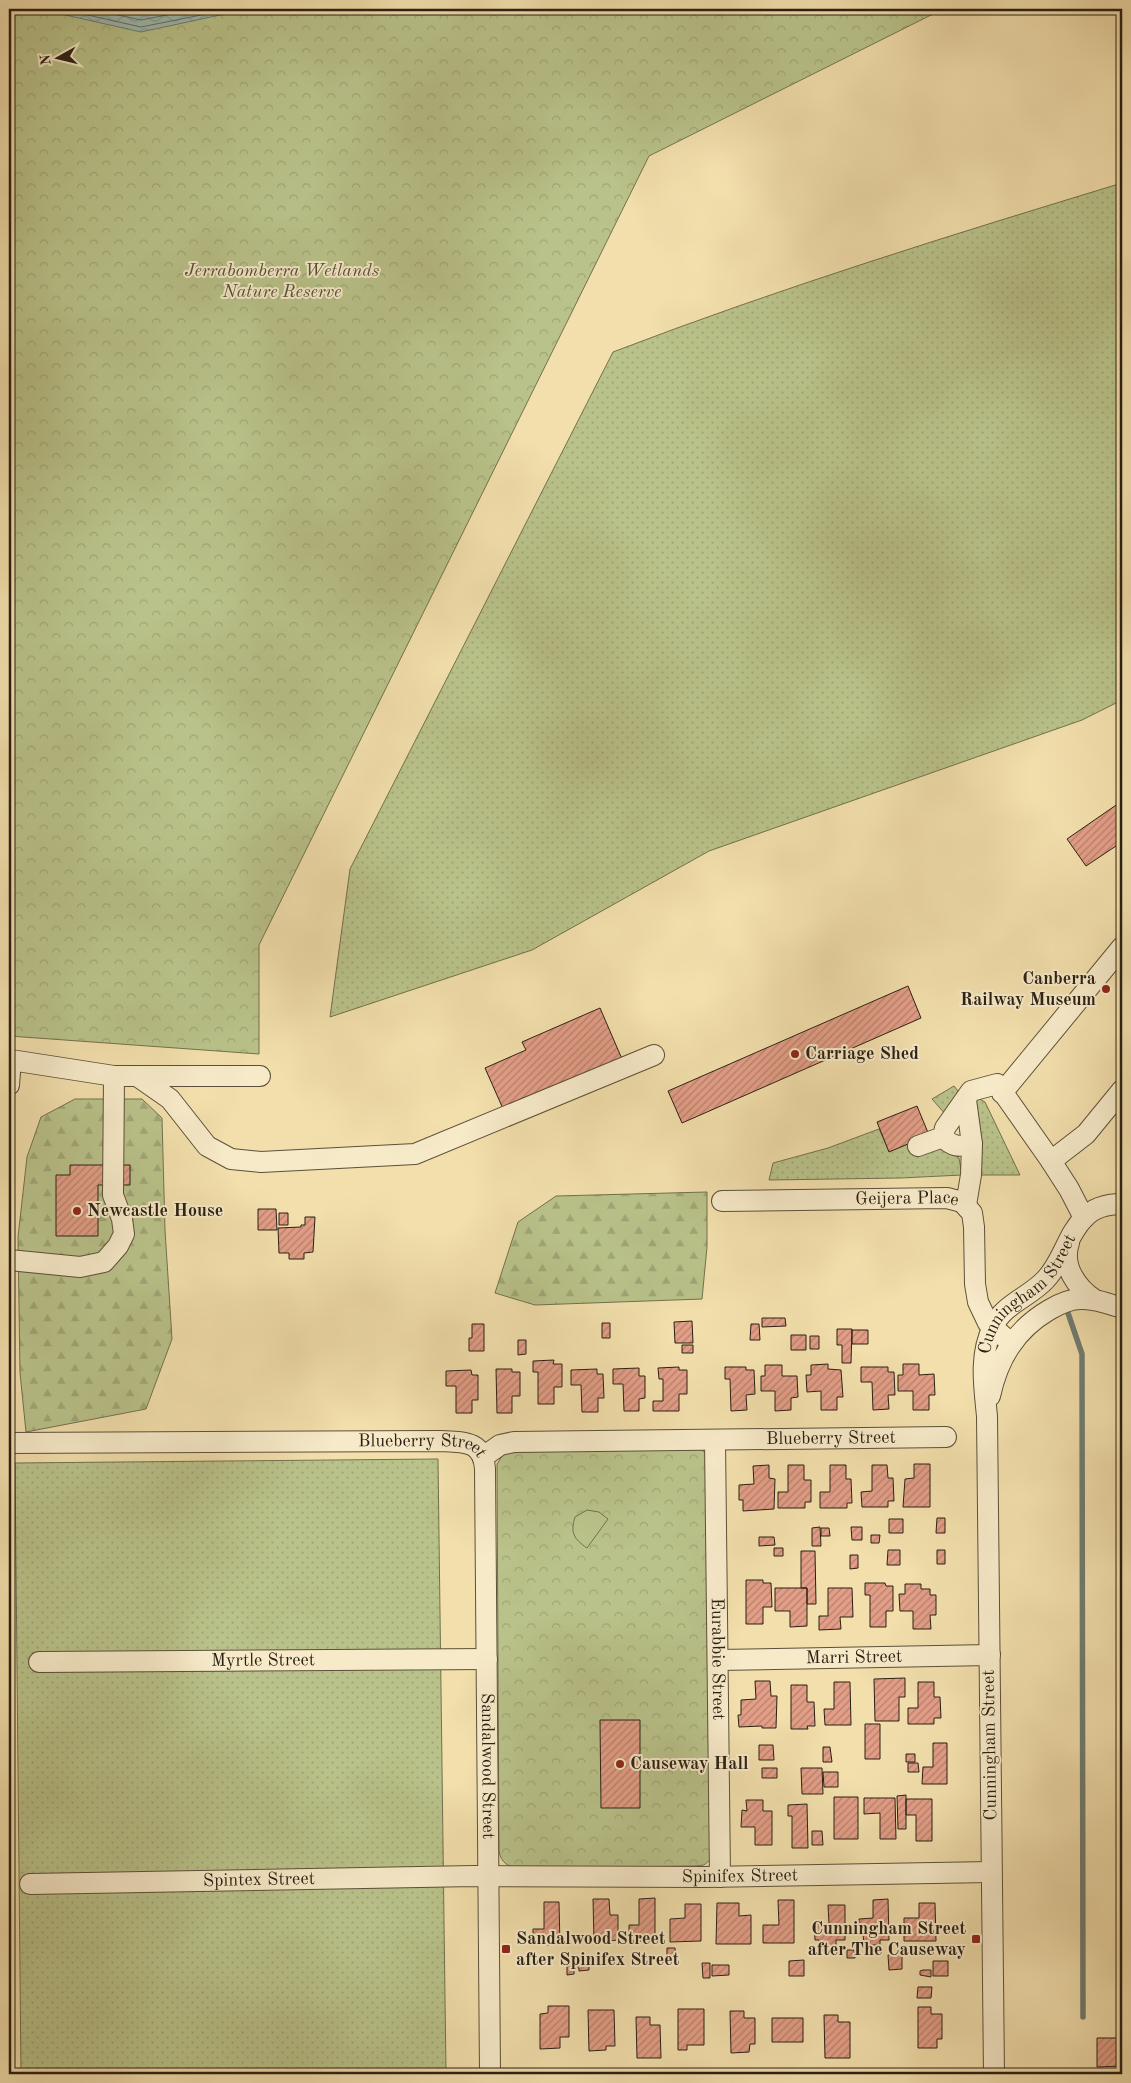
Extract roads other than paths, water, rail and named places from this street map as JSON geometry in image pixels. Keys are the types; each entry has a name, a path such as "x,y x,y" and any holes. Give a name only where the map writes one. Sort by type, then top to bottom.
{"street":[{"path":"943,1137 945,1128 971,1091 996,1081 1122,947"},
{"path":"137,1076 170,1098 207,1146 231,1159 262,1162 415,1154 654,1055"},
{"path":"9,1085 11,1060 114,1076 260,1076"},
{"path":"9,1260 80,1266 104,1262 118,1246 124,1234 122,1219 113,1196 114,1076"},
{"path":"996,1081 1069,1189 1084,1218"},
{"path":"1051,1161 1086,1134 1122,1090"},
{"path":"966,1100 972,1144 971,1175 966,1205"},
{"path":"943,1137 950,1144 959,1147 972,1144"},
{"path":"918,1146 943,1137"},
{"name":"Geijera Place","path":"722,1200 957,1199 966,1205 974,1218 976,1294 981,1312 992,1327 1011,1343"},
{"name":"Cunningham Street","path":"994,2074 987,1416 983,1369 986,1348 992,1327 1006,1310 1047,1278 1071,1236 1084,1218 1098,1208 1120,1199"},
{"path":"1071,1236 1067,1253 1068,1266 1079,1286 1113,1305"},
{"name":"Cunningham Street","path":"987,1416 993,1382 1000,1362 1011,1343 1034,1319 1058,1304 1076,1299 1113,1305"},
{"name":"Blueberry Street","path":"9,1443 454,1441 470,1444 483,1457 500,1445 510,1442 946,1437"},
{"name":"Eurabbie Street","path":"715,1440 720,1877"},
{"name":"Sandalwood Street","path":"483,1457 485,1469 490,2074"},
{"name":"Marri Street","path":"718,1660 990,1655"},
{"name":"Myrtle Street","path":"39,1662 487,1659"},
{"name":"Spinifex Street","path":"488,1876 720,1877 991,1872"},
{"name":"Spintex Street","path":"30,1884 488,1876"}],"water":[{"path":"47,9 265,9 220,15 141,32 52,12"}],"waterway":[{"path":"1068,1313 1082,1354 1083,2017"}],"place":[{"name":"Canberra Railway Museum","path":"1106,989"},
{"name":"Carriage Shed","path":"795,1054"},
{"name":"Newcastle House","path":"77,1211"},
{"name":"Causeway Hall","path":"620,1764"},
{"name":"Cunningham Street after The Causeway","path":"976,1939"},
{"name":"Sandalwood Street after Spinifex Street","path":"506,1949"}],"park label":[{"name":"Jerrabomberra Wetlands Nature Reserve","path":"282,281"}]}
